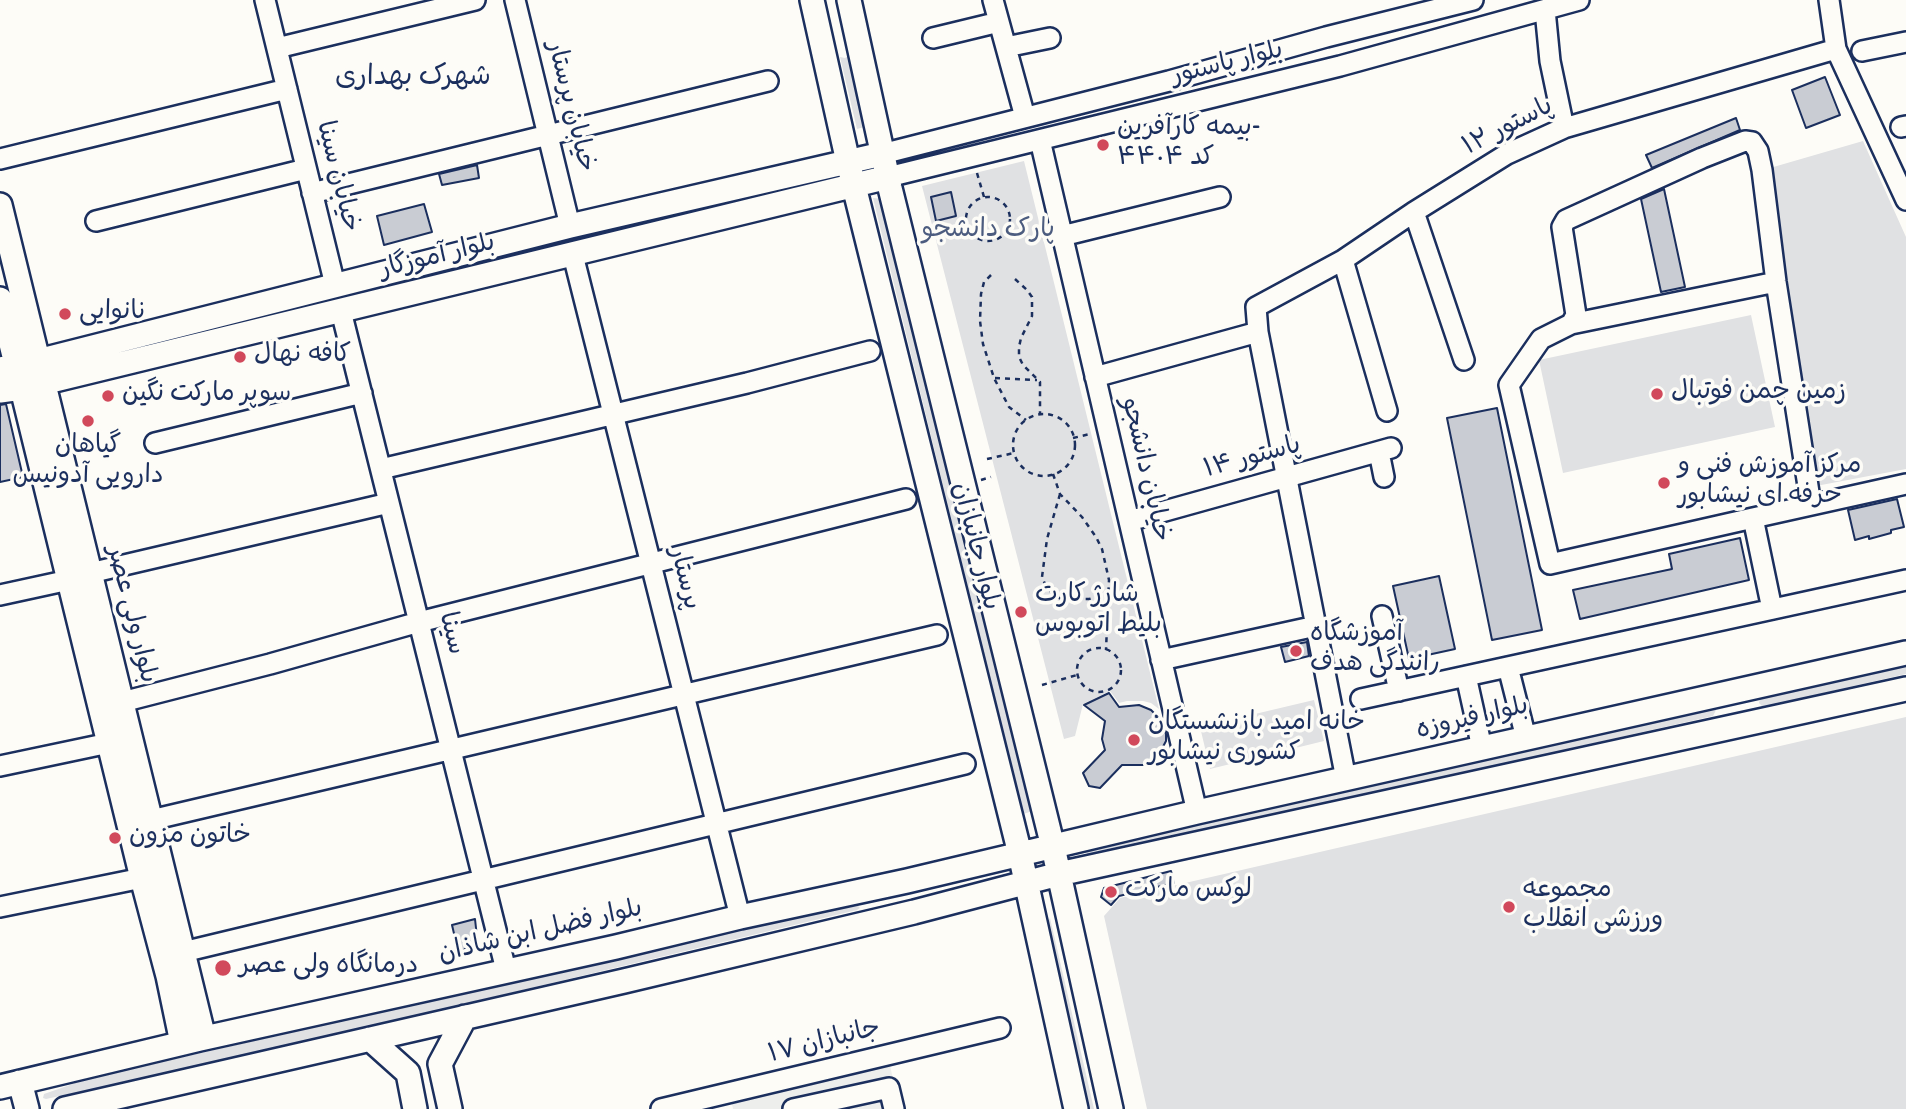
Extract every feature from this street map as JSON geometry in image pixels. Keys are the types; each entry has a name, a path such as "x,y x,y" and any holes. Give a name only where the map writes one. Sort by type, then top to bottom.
{"main road":[{"name":"بلوار جانبازان","path":"812,0 853,185 1027,882 1076,1109"},
{"name":"بلوار جانبازان","path":"849,0 882,154 1053,847 1111,1109"},
{"path":"822,44 842,50 852,45 857,36"},
{"name":"بلوار آموزگار","path":"115,354 335,285 570,226 882,154"},
{"name":"بلوار آموزگار","path":"20,377 115,354 341,311 888,177"},
{"name":"بلوار ولی عصر","path":"0,205 20,377"},
{"name":"بلوار ولی عصر","path":"0,299 20,377 80,577 122,702 151,820 193,1041"},
{"name":"بلوار ولی عصر","path":"80,577 109,743 142,878 180,967"},
{"name":"بلوار فیروزه","path":"1053,847 1197,812 1906,653"},
{"path":"65,1109 624,981 914,912 1059,874 1906,689"},
{"path":"1730,692 1739,725"},
{"name":"بلوار فضل ابن شاذان","path":"10,1084 1053,847"},
{"path":"907,881 914,912"},
{"path":"450,1109 440,1064 465,1017"},
{"path":"370,1039 408,1073 415,1109"},
{"path":"10,1084 27,1109"}],"street":[{"name":"خیابان سینا","path":"265,0 335,285"},
{"path":"277,48 475,0"},
{"name":"خیابان پرستار","path":"515,0 570,226"},
{"path":"993,0 1025,117"},
{"name":"بلوار پاستور","path":"882,154 1473,0"},
{"name":"بلوار پاستور","path":"888,177 1340,66 1579,0"},
{"path":"1829,0 1836,49 1906,200"},
{"path":"1545,10 1550,61 1564,128"},
{"path":"933,38 999,22"},
{"path":"1006,47 1051,38"},
{"path":"1862,51 1906,42"},
{"name":"۱۲ پاستور","path":"1258,332 1258,304 1343,260 1507,154 1564,128 1836,49"},
{"path":"312,193 768,81"},
{"path":"1169,81 1175,106"},
{"path":"0,159 287,89"},
{"name":"خیابان دانشجو","path":"1040,140 1197,812"},
{"path":"1571,324 1576,315 1562,227 1566,220 1745,141 1752,142 1758,151 1811,505"},
{"path":"96,220 306,169"},
{"path":"1062,236 1220,197"},
{"path":"1414,212 1464,360"},
{"name":"پرستار","path":"573,255 740,917"},
{"path":"1343,260 1387,411"},
{"path":"1776,282 1571,324 1541,339 1509,385 1550,564 1906,484"},
{"name":"سینا","path":"341,311 506,970"},
{"path":"1095,377 1258,332 1346,779"},
{"path":"381,469 747,383 870,351"},
{"path":"155,443 362,393"},
{"name":"پاستور ۱۴","path":"1129,521 1385,450 1384,477"},
{"path":"122,702 419,622 906,499"},
{"path":"0,595 389,503"},
{"path":"1753,518 1772,609"},
{"path":"1361,699 1906,580"},
{"path":"1382,617 1399,691"},
{"path":"1161,660 1315,626"},
{"path":"151,820 937,635"},
{"path":"1508,667 1526,738"},
{"path":"1466,676 1482,748"},
{"path":"0,766 109,743"},
{"path":"180,967 333,916 965,764"},
{"path":"0,907 142,878"},
{"name":"جانبازان ۱۷","path":"661,1109 723,1102 1000,1028"},
{"path":"793,1109 889,1088 894,1109"}],"path":[{"path":"975,165 984,197"},
{"path":"984,197 1000,200 1011,218 1007,232 995,240 981,240 974,236 966,223 968,208 973,202 984,197"},
{"path":"990,275 984,282 981,294 980,321 985,352 994,378 1009,407 1026,420"},
{"path":"1015,279 1032,298 1032,316 1019,347 1019,357 1040,384 1040,415"},
{"path":"994,378 1037,380"},
{"path":"1040,415 1057,417 1066,423 1073,438 1073,452 1069,462 1062,470 1043,476 1025,470 1014,453 1013,443 1020,425 1040,415"},
{"path":"1073,438 1093,433"},
{"path":"987,458 1014,453"},
{"path":"1053,474 1060,494 1097,537 1106,560 1110,580 1106,650"},
{"path":"1060,494 1047,539 1042,576 1045,584 1054,596 1062,599 1089,599 1110,593"},
{"path":"1089,650 1106,650 1116,656 1121,669 1120,677 1112,688 1091,691 1085,688 1077,675 1077,668 1083,654 1089,650"},
{"path":"1042,685 1077,675"}],"shaded area":[{"path":"890,1065 899,1109 733,1109 732,1104"}],"green space":[{"path":"852,54 868,126 857,129 840,57 845,58"},
{"path":"1863,141 1906,237 1906,469 1816,486 1770,168"},
{"name":"پارک دانشجو","path":"1024,161 1159,709 1143,701 1119,703 1110,691 1083,704 1075,736 1064,739 922,186"},
{"path":"873,198 884,199 1033,811 1023,814"},
{"name":"زمین چمن فوتبال","path":"1751,315 1775,427 1563,473 1539,360"},
{"path":"1906,665 1906,674 1771,705 1762,706 1759,703 1763,697"},
{"path":"1314,700 1324,741 1210,769 1200,727"},
{"path":"1713,708 1716,710 1713,716 1088,858 1086,850"},
{"name":"مجموعه ورزشی انقلاب","path":"1906,717 1906,1109 1147,1109 1104,916 1120,898"},
{"path":"858,906 860,908 857,910 489,998 174,1071 43,1098 44,1094 87,1079 815,913"},
{"path":"1050,918 1094,1109 1088,1109 1046,925"}],"building":[{"path":"1825,77 1840,115 1806,128 1792,90"},
{"path":"1736,118 1740,130 1652,168 1646,155"},
{"path":"477,165 479,178 442,185 439,174"},
{"path":"1664,189 1685,287 1661,292 1641,199"},
{"path":"951,192 956,216 936,221 931,197"},
{"path":"424,204 432,232 384,245 377,216"},
{"path":"6,404 23,477 0,482 0,405"},
{"path":"1497,408 1542,630 1492,640 1447,418"},
{"path":"1897,499 1904,527 1869,539 1869,536 1855,540 1848,510"},
{"path":"1740,538 1749,580 1580,619 1573,590 1672,569 1669,554"},
{"path":"1439,576 1455,649 1409,659 1393,586"},
{"name":"آموزشگاه رانندگی هدف","path":"1307,642 1309,656 1285,662 1281,647"},
{"name":"خانه امید بازنشستگان کشوری نیشابور","path":"1109,693 1119,707 1139,705 1151,710 1161,720 1166,741 1157,758 1144,765 1122,765 1100,788 1089,786 1083,773 1105,750 1102,739 1105,721 1084,705"},
{"path":"1171,871 1174,883 1119,896 1111,905 1101,897 1104,888"},
{"path":"475,919 477,937 459,955 452,925"}],"place":[{"name":"بیمه کارآفرین- کد ۴۴۰۴","path":"1103,145"},
{"name":"نانوایی","path":"65,314"},
{"name":"کافه نهال","path":"240,357"},
{"name":"زمین چمن فوتبال","path":"1657,394"},
{"name":"سوپر مارکت نگین","path":"108,396"},
{"name":"گیاهان دارویی آدونیس","path":"88,421"},
{"name":"مرکز آموزش فنی و حرفه ای نیشابور","path":"1664,483"},
{"name":"شارژ کارت بلیط اتوبوس","path":"1021,612"},
{"name":"آموزشگاه رانندگی هدف","path":"1296,651"},
{"name":"خانه امید بازنشستگان کشوری نیشابور","path":"1134,740"},
{"name":"خاتون مزون","path":"115,838"},
{"name":"لوکس مارکت","path":"1111,892"},
{"name":"مجموعه ورزشی انقلاب","path":"1509,907"},
{"name":"درمانگاه ولی عصر","path":"223,968"}],"district":[{"name":"شهرک بهداری","path":"413,80"}]}
